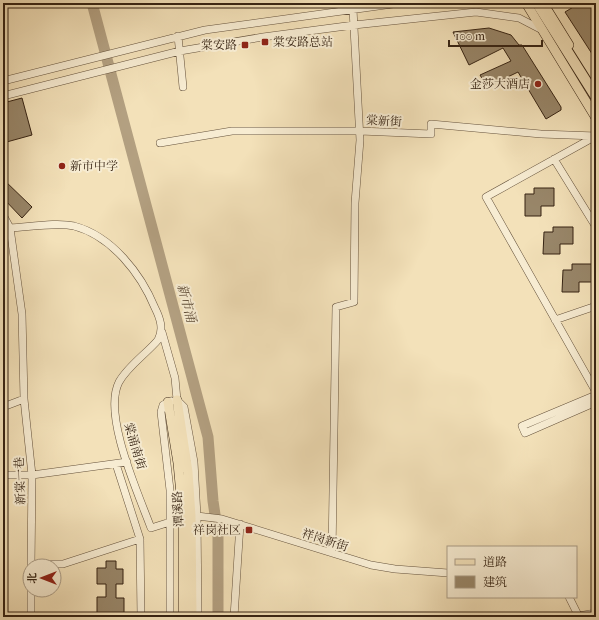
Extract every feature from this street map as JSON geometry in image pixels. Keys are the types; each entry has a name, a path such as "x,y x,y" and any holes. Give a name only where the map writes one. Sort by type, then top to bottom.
{"highway":[{"path":"537,3 596,97"}],"main road":[{"path":"526,3 596,118"},
{"path":"543,3 596,89"},
{"name":"潭溪路","path":"173,401 188,472 191,516 192,617"},
{"name":"潭溪路","path":"176,421 183,515 183,617"}],"street":[{"path":"3,81 178,36 236,25 400,3"},
{"path":"332,554 336,307 354,302 355,203 360,131 353,9"},
{"path":"3,96 180,50 354,25 476,12 519,18 542,30"},
{"path":"178,36 183,87"},
{"name":"棠新街","path":"160,143 232,131 360,131 431,134 431,124 541,134 596,136"},
{"path":"596,136 486,196 596,393 522,426 525,433 596,402"},
{"path":"554,159 596,227"},
{"path":"3,215 10,228 70,225 80,228 99,238 124,259 139,277 157,312 175,378 173,401"},
{"name":"新棠一巷","path":"10,228 22,314 24,399 32,475 31,558"},
{"path":"555,320 596,306"},
{"name":"棠涌南街","path":"161,330 158,340 127,372 117,386 115,418 127,462 151,528 170,522"},
{"path":"3,407 24,399"},
{"path":"173,401 184,407 194,462 197,516 198,617"},
{"path":"170,617 170,490 161,412 163,405 173,401"},
{"path":"3,475 32,475 127,462"},
{"path":"116,464 140,539 141,617"},
{"name":"祥岗新街","path":"197,516 222,519 332,554 385,568 447,572"},
{"path":"234,617 240,524"},
{"path":"62,564 140,539"},
{"path":"31,598 31,617"},
{"path":"569,598 578,617 596,613"}],"building":[{"path":"580,3 596,3 596,60 565,12"},
{"path":"489,28 511,35 519,45 522,45 561,107 561,110 546,119 518,72 487,87 480,75 511,61 503,48 469,65 453,32"},
{"path":"22,98 32,135 3,143 3,103"},
{"path":"3,179 32,207 22,218 3,198"},
{"path":"534,188 554,188 554,206 541,206 541,216 525,216 525,194 534,194"},
{"path":"553,227 573,227 573,244 560,244 560,254 543,254 544,232 553,232"},
{"path":"572,264 592,264 592,282 579,282 579,292 562,292 563,270 572,270"},
{"path":"106,561 116,561 116,569 123,569 123,584 116,584 116,598 124,598 124,613 116,613 116,617 106,617 106,613 97,613 97,597 106,597 106,584 97,584 97,568 106,568"}],"waterway":[{"name":"新市涌","path":"92,3 208,437 213,501 218,535 218,617"}],"place":[{"name":"棠安路总站","path":"265,42"},
{"name":"棠安路","path":"245,45"},
{"name":"金莎大酒店","path":"538,84"},
{"name":"新市中学","path":"62,166"},
{"name":"祥岗社区","path":"249,530"}]}
